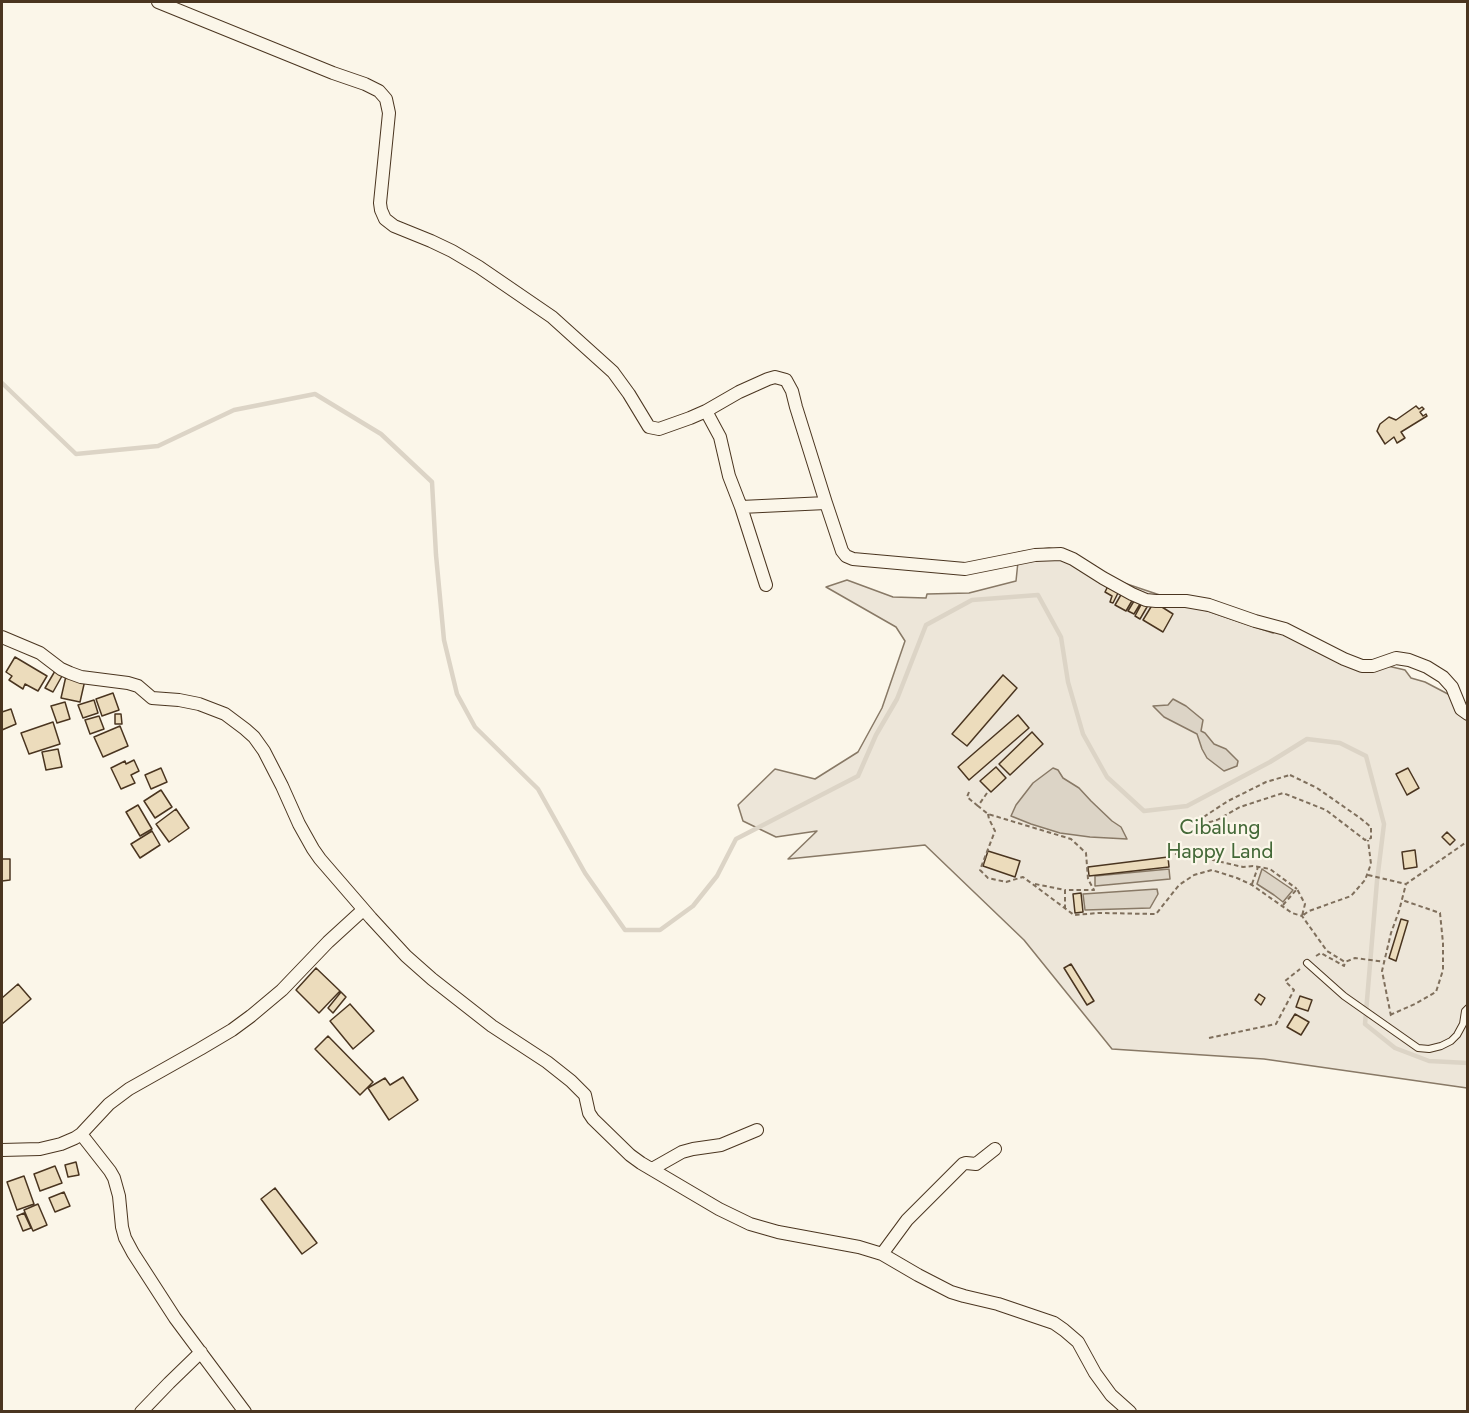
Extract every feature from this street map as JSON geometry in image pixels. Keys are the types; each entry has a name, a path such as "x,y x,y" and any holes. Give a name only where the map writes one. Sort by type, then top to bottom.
{"street":[{"path":"158,2 379,91 386,99 389,113 380,203 385,219 394,226 452,251 552,317 613,372 649,428 659,429 690,418 768,379 775,377 786,380 792,391 826,503 843,550 849,558 964,569 1035,555 1061,554 1146,600 1186,600 1209,605 1285,629 1362,666 1373,666 1396,658 1409,660 1443,677 1452,687 1461,709 1467,714"},
{"path":"706,411 720,436 729,476 766,585"},
{"path":"741,507 826,503"},
{"path":"2,637 40,652 70,674 128,683 138,686 152,698 190,701 214,709 233,719 254,737 264,751 313,849 363,910 406,956 432,979 492,1026 547,1062 582,1091 589,1113 630,1155 719,1209 750,1224 882,1254 951,1292 998,1304 1054,1323 1078,1342 1095,1373 1111,1395 1130,1412"},
{"path":"2,1150 40,1149 68,1142 81,1134 109,1104 129,1089 232,1030 258,1010 282,990 328,942 363,910"},
{"path":"652,1169 682,1152 721,1145 757,1130"},
{"path":"81,1134 105,1163 114,1178 119,1196 122,1227 133,1253 175,1318 245,1412"},
{"path":"882,1254 907,1220 963,1164 976,1164 995,1149"},
{"path":"141,1412 201,1352"}],"lane":[{"path":"1307,963 1344,996 1418,1048 1429,1050 1451,1041 1463,1024 1467,1008"}],"path":[{"path":"1290,775 1317,788 1360,818 1371,828 1371,838 1367,839 1365,840 1326,810 1283,793 1240,807 1217,820 1196,826 1202,818 1228,801 1266,782 1290,775"},
{"path":"969,792 967,797 988,814 1071,839 1086,853 1088,879 1094,890 1065,890 1032,884"},
{"path":"978,806 987,793"},
{"path":"988,814 995,831 980,870 988,878 1006,882 1023,878 1074,915 1156,914 1179,885 1194,875 1212,870 1252,885 1292,913 1302,916 1327,951 1345,962"},
{"path":"1302,916 1309,911 1350,896 1365,880 1371,864 1367,839"},
{"path":"1367,875 1404,883 1467,841"},
{"path":"1175,854 1243,867 1270,869 1297,889 1305,904 1302,916"},
{"path":"1252,885 1258,867"},
{"path":"1399,1035 1390,1015 1382,971 1402,900 1404,883"},
{"path":"1283,906 1297,889"},
{"path":"1065,890 1065,908"},
{"path":"1390,1015 1436,992 1443,970 1440,912 1402,900"},
{"path":"1209,1038 1276,1024 1294,990 1285,981 1321,953 1344,966 1345,962 1355,958 1383,961"}],"green space":[{"name":"Cibalung Happy Land","path":"1049,548 1071,552 1118,581 1273,633 1281,628 1345,656 1405,670 1411,678 1425,682 1467,704 1467,1088 1264,1059 1112,1049 1024,940 925,845 788,859 817,831 776,837 743,821 738,805 775,769 815,779 858,752 882,708 905,641 896,627 826,587 847,580 893,597 926,598 927,594 969,593 1016,581 1019,552"}],"shaded area":[{"path":"1173,699 1203,720 1201,731 1214,744 1226,749 1238,761 1237,766 1224,771 1207,758 1197,734 1164,717 1153,706 1168,705"},
{"path":"1053,768 1058,770 1063,778 1079,788 1121,827 1127,839 1060,833 1011,816 1016,805 1033,783"},
{"path":"1169,869 1170,879 1095,886 1095,876"},
{"path":"1262,869 1293,890 1283,902 1257,884"},
{"path":"1157,889 1158,894 1150,908 1085,910 1083,894"}],"building":[{"path":"1416,406 1419,409 1422,407 1424,409 1420,412 1423,416 1426,414 1427,416 1401,432 1405,438 1397,443 1394,437 1385,444 1377,431 1380,424 1389,417 1396,420"},
{"path":"1108,586 1119,591 1113,603 1110,602 1112,596 1105,592"},
{"path":"1122,593 1133,599 1126,611 1115,605"},
{"path":"1134,601 1140,604 1134,614 1128,611"},
{"path":"1154,602 1173,614 1163,632 1143,620"},
{"path":"1142,603 1147,607 1140,619 1135,616"},
{"path":"15,657 47,676 38,691 25,684 23,689 9,680 12,676 6,672"},
{"path":"55,671 62,676 53,692 45,688"},
{"path":"1003,675 1017,688 967,746 952,734"},
{"path":"66,676 85,680 80,702 61,698"},
{"path":"113,693 119,710 102,716 96,699"},
{"path":"94,700 98,713 83,718 78,705"},
{"path":"65,702 70,719 57,723 51,706"},
{"path":"11,709 16,724 2,730 2,712"},
{"path":"115,714 121,714 122,724 115,724"},
{"path":"1018,715 1029,728 969,780 958,767"},
{"path":"99,716 104,729 90,734 85,720"},
{"path":"53,722 60,744 29,754 21,733"},
{"path":"120,726 128,746 103,757 94,737"},
{"path":"1032,732 1043,744 1010,775 999,764"},
{"path":"58,749 62,767 46,770 42,752"},
{"path":"134,760 139,771 131,775 135,783 121,789 111,768 125,761 126,764"},
{"path":"996,767 1006,778 991,792 980,781"},
{"path":"161,768 167,782 151,789 145,775"},
{"path":"1408,768 1419,788 1407,795 1396,774"},
{"path":"161,790 172,807 155,818 144,801"},
{"path":"138,805 152,829 140,836 126,812"},
{"path":"176,809 189,828 169,842 156,824"},
{"path":"152,831 160,845 140,858 131,844"},
{"path":"1447,832 1455,840 1450,845 1442,837"},
{"path":"1415,850 1417,867 1404,869 1402,852"},
{"path":"988,851 1020,861 1015,877 983,866"},
{"path":"1168,857 1169,867 1089,876 1088,867"},
{"path":"2,859 10,859 10,880 2,881"},
{"path":"1081,893 1083,912 1075,913 1073,894"},
{"path":"1401,919 1408,921 1396,961 1389,958"},
{"path":"1071,964 1094,1001 1087,1005 1064,968"},
{"path":"316,968 340,991 319,1013 296,990"},
{"path":"18,984 31,999 2,1024 2,998"},
{"path":"341,992 346,997 333,1013 328,1008"},
{"path":"1259,994 1265,998 1261,1005 1255,1000"},
{"path":"1300,996 1312,1000 1308,1011 1296,1007"},
{"path":"350,1004 374,1031 353,1049 330,1021"},
{"path":"1295,1014 1309,1022 1301,1035 1287,1027"},
{"path":"328,1036 373,1082 360,1095 315,1049"},
{"path":"403,1077 418,1100 389,1120 368,1088 385,1078 390,1085"},
{"path":"76,1162 79,1175 68,1177 65,1165"},
{"path":"55,1166 62,1183 40,1191 34,1174"},
{"path":"24,1176 34,1204 17,1210 7,1182"},
{"path":"275,1188 317,1243 302,1254 261,1199"},
{"path":"64,1192 70,1206 55,1212 49,1198"},
{"path":"38,1204 47,1225 33,1231 24,1210"},
{"path":"24,1213 31,1228 23,1231 17,1216"}],"waterway":[{"path":"2,383 76,454 158,446 234,410 315,394 381,434 432,482 444,640 457,694 475,727 538,789 585,873 625,930 660,930 693,906 717,876 736,839 858,776 876,735 897,699 926,625 972,600 1038,595 1061,637 1068,682 1083,734 1107,777 1144,811 1187,806 1270,762 1307,739 1340,743 1366,756 1384,824 1365,1024 1395,1048 1429,1061 1468,1063"}]}
